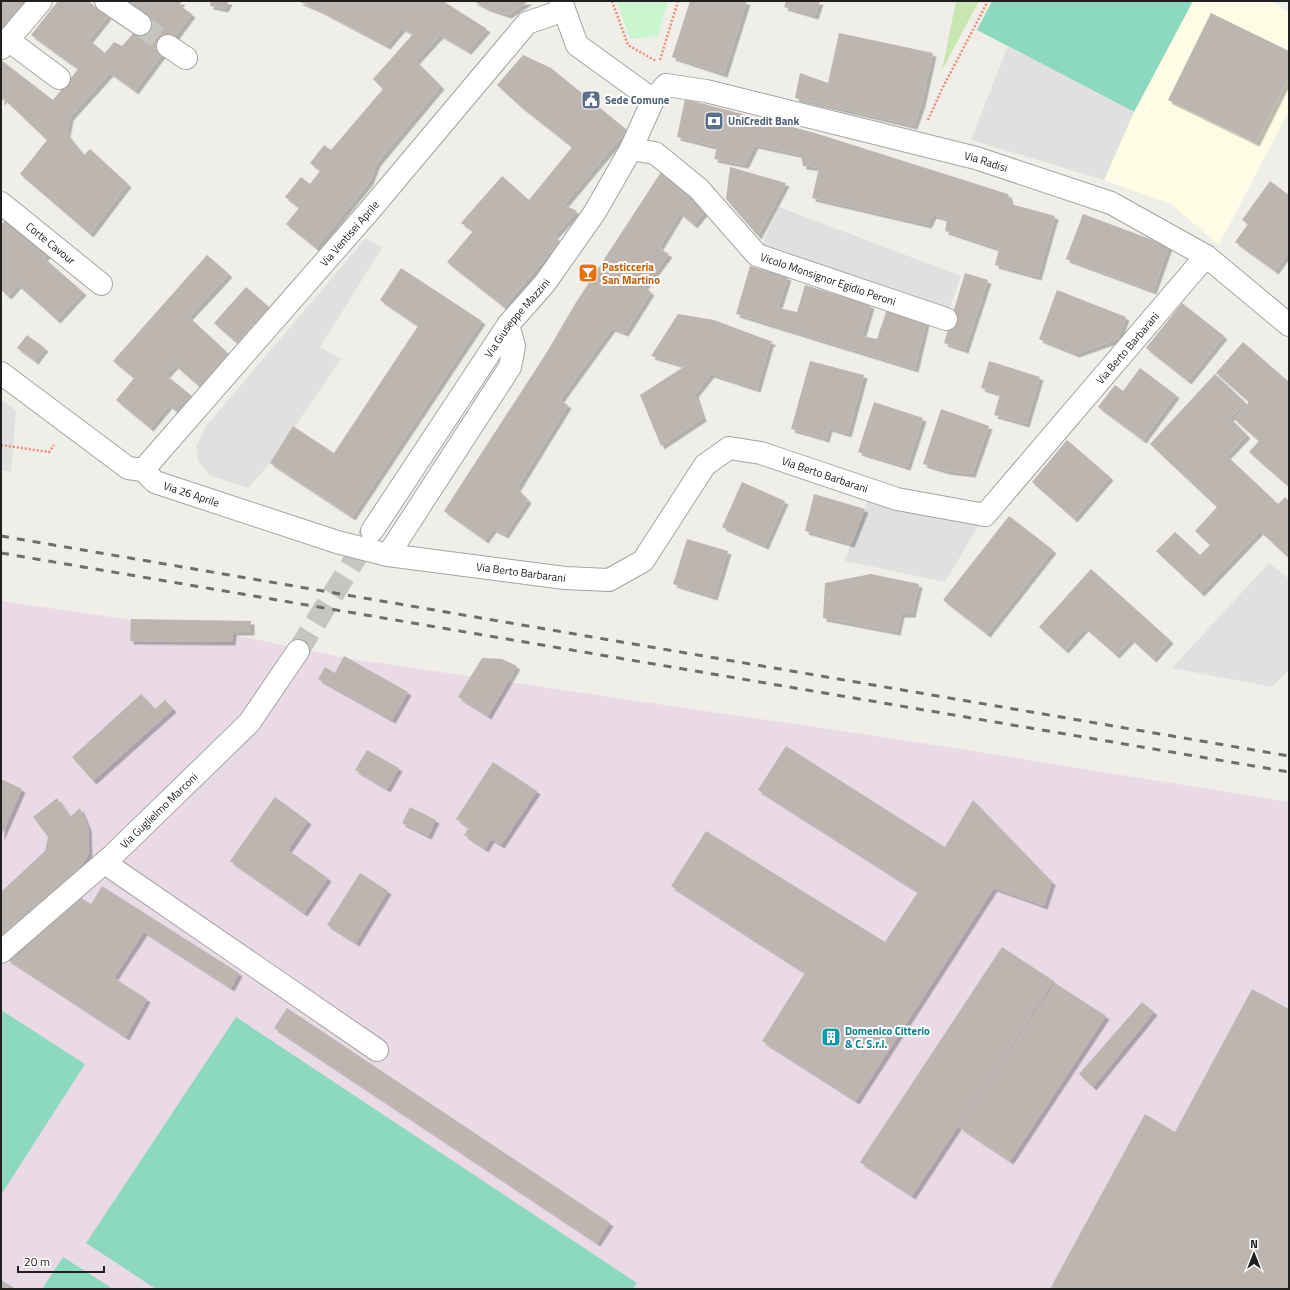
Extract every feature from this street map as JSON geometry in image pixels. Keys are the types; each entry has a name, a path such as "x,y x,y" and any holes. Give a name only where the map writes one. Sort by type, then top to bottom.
{"street":[{"path":"41,1 4,44 59,78"},
{"path":"106,1 140,24"},
{"path":"563,6 577,44 653,100"},
{"name":"Via Ventisei Aprile","path":"143,470 370,210 527,23 563,6"},
{"path":"168,46 186,58"},
{"name":"Via Radisi","path":"653,100 666,85 706,91 976,158 1111,203 1206,256 1289,325"},
{"name":"Via Giuseppe Mazzini","path":"372,531 508,325 545,283 595,212 631,149 653,100"},
{"name":"Vicolo Monsignor Egidio Peroni","path":"631,149 655,153 699,189 757,255 946,319"},
{"name":"Corte Cavour","path":"1,203 101,284"},
{"name":"Via Berto Barbarani","path":"388,555 565,578 609,580 643,561 705,465 729,448 761,453 897,499 985,515 1206,256"},
{"path":"388,555 510,367 514,346 508,325"},
{"name":"Via 26 Aprile","path":"1,373 128,468 143,470 155,482 337,542 388,555"},
{"name":"Via Guglielmo Marconi","path":"1,952 105,863 249,723 298,651"},
{"path":"105,863 377,1050"}],"path":[{"path":"612,1 628,44 659,63 678,1"},
{"path":"926,128 942,89 988,1"},
{"path":"1,445 49,452 56,442"}],"shaded area":[{"path":"1193,1 1270,1 1289,12 1289,110 1219,245 1171,204 1104,180 1134,112"},
{"path":"1008,46 1134,112 1104,180 971,140"},
{"path":"779,207 961,276 946,319 757,255"},
{"path":"366,238 382,248 320,347 341,359 270,463 248,488 209,475 198,461 196,447 206,426"},
{"path":"1,399 16,411 11,472 1,470"},
{"path":"872,489 985,515 945,582 845,561"},
{"path":"1269,563 1289,579 1289,670 1272,687 1172,668"},
{"path":"1,601 235,635 345,658 916,742 1289,802 1289,1289 1,1289"}],"green space":[{"path":"617,1 668,1 658,36 630,39"},
{"path":"956,1 979,1 942,70"},
{"path":"992,1 1193,1 1134,112 977,30"},
{"path":"1,1010 85,1064 1,1195"},
{"path":"236,1017 637,1283 633,1289 156,1289 86,1243"},
{"path":"63,1257 113,1289 42,1289"}],"building":[{"path":"1,1 28,1 1,30"},
{"path":"58,1 88,1 108,16 89,40 105,53 114,42 122,46 136,30 125,1 182,1 179,5 192,14 135,91 110,73 70,117 67,134 84,155 90,149 128,184 90,234 20,174 47,140 4,99 1,102 1,60 53,100 78,69 31,35"},
{"path":"211,1 229,1 225,9 210,6"},
{"path":"298,1 443,1 487,29 468,51 440,35 416,61 441,86 377,163 370,181 316,248 286,224 299,208 285,197 301,177 310,184 320,171 310,163 324,145 331,150 383,89 373,79 413,34 402,28 387,46 319,10"},
{"path":"473,1 529,1 508,15 487,8"},
{"path":"690,1 747,1 724,74 672,57"},
{"path":"786,1 820,1 815,16 784,7"},
{"path":"1211,13 1289,51 1289,77 1256,143 1168,100"},
{"path":"839,33 933,53 922,103 914,126 795,98 800,73 828,83"},
{"path":"523,55 551,68 627,130 564,205 577,211 554,236 560,241 504,307 447,262 473,231 461,223 502,176 529,200 572,147 520,106 497,85"},
{"path":"685,99 815,133 1008,194 1011,204 1055,216 1038,277 995,265 999,249 945,231 947,219 933,215 928,225 812,198 819,168 803,166 801,155 755,145 745,165 714,159 717,147 677,137"},
{"path":"730,167 786,183 758,236 726,199"},
{"path":"661,172 692,196 706,210 694,225 680,213 659,248 669,254 644,287 651,292 625,333 612,328 560,400 568,405 517,488 528,500 505,535 493,529 485,540 444,511 547,352 575,304"},
{"path":"1270,181 1289,195 1289,221 1286,225 1289,227 1289,252 1275,271 1235,242 1248,224 1242,220"},
{"path":"1083,214 1169,246 1153,291 1066,259"},
{"path":"8,217 49,252 44,258 83,292 57,320 18,285 8,296 1,290 1,225"},
{"path":"207,255 229,274 189,317 229,354 200,387 175,365 166,375 192,396 178,413 169,405 150,428 116,400 134,378 113,361"},
{"path":"750,266 788,277 778,308 797,312 805,285 871,305 862,336 877,339 887,309 926,322 915,369 736,314"},
{"path":"401,268 482,321 352,517 270,463 293,426 334,453 418,326 380,300"},
{"path":"965,273 988,280 965,350 944,343"},
{"path":"246,287 269,307 237,343 214,323"},
{"path":"1057,290 1126,317 1118,339 1076,354 1039,339"},
{"path":"1182,303 1224,336 1188,381 1146,348"},
{"path":"678,314 714,320 773,342 770,344 757,389 711,374 695,394 703,418 661,446 640,395 685,366 651,356"},
{"path":"27,335 45,348 35,361 17,348"},
{"path":"1243,342 1289,382 1289,487 1249,452 1259,441 1234,419 1249,402 1216,373"},
{"path":"810,361 864,375 848,434 829,428 826,439 791,429"},
{"path":"989,361 1040,377 1026,424 994,415 1000,394 981,388"},
{"path":"1140,368 1176,395 1143,440 1098,407 1115,385 1123,391"},
{"path":"1215,374 1245,402 1230,418 1247,435 1227,456 1278,504 1285,497 1289,501 1289,558 1260,531 1201,593 1156,551 1175,532 1200,555 1210,545 1195,531 1217,507 1150,444"},
{"path":"874,402 923,418 907,467 858,452"},
{"path":"941,409 989,426 972,474 946,471 923,464"},
{"path":"1067,440 1110,477 1074,519 1032,482"},
{"path":"742,482 785,501 765,546 722,527"},
{"path":"814,494 865,509 851,544 805,531"},
{"path":"1009,516 1053,550 987,634 943,600"},
{"path":"687,539 728,551 714,597 673,584"},
{"path":"1091,569 1170,640 1153,659 1131,639 1116,655 1085,628 1065,650 1039,627"},
{"path":"871,574 919,584 912,614 901,614 897,632 823,618 825,583"},
{"path":"131,619 251,621 251,632 233,632 232,642 130,641"},
{"path":"344,656 408,692 392,720 318,679 325,667 335,673"},
{"path":"482,658 502,659 517,666 488,716 458,697"},
{"path":"141,694 155,709 165,700 173,709 93,781 72,757"},
{"path":"786,746 945,847 973,800 1052,882 1044,906 994,888 856,1101 762,1041 805,973 671,886 706,831 885,942 918,892 758,790"},
{"path":"367,750 399,768 387,789 355,770"},
{"path":"493,762 537,791 501,845 491,839 485,849 464,835 469,828 456,819"},
{"path":"1,779 22,789 1,837"},
{"path":"275,797 308,821 288,850 328,878 304,913 230,861"},
{"path":"57,798 70,817 80,808 88,827 89,853 80,868 1,940 1,892 45,851 48,837 33,817"},
{"path":"410,807 436,820 428,836 402,823"},
{"path":"360,873 388,891 356,943 327,925"},
{"path":"102,886 239,973 231,988 144,932 114,978 147,999 126,1037 7,959 42,926 81,898 91,904"},
{"path":"1002,947 1054,981 912,1196 860,1162"},
{"path":"1055,983 1106,1016 1010,1161 959,1127"},
{"path":"1252,989 1289,1009 1289,1289 1050,1289 1145,1114 1175,1132"},
{"path":"1142,1002 1154,1012 1093,1087 1079,1074"},
{"path":"287,1008 610,1223 597,1243 274,1028"},
{"path":"1,1280 16,1289 1,1289"}],"tunnel":[{"path":"140,24 168,46"},
{"path":"298,651 371,533"}],"railway":[{"path":"1,536 1289,756"},
{"path":"1,553 1289,772"}],"place":[{"name":"Sede Comune","path":"591,100"},
{"name":"UniCredit Bank","path":"714,121"},
{"name":"Pasticceria San Martino","path":"588,273"},
{"name":"Domenico Citterio & C. S.r.l.","path":"831,1037"}]}
